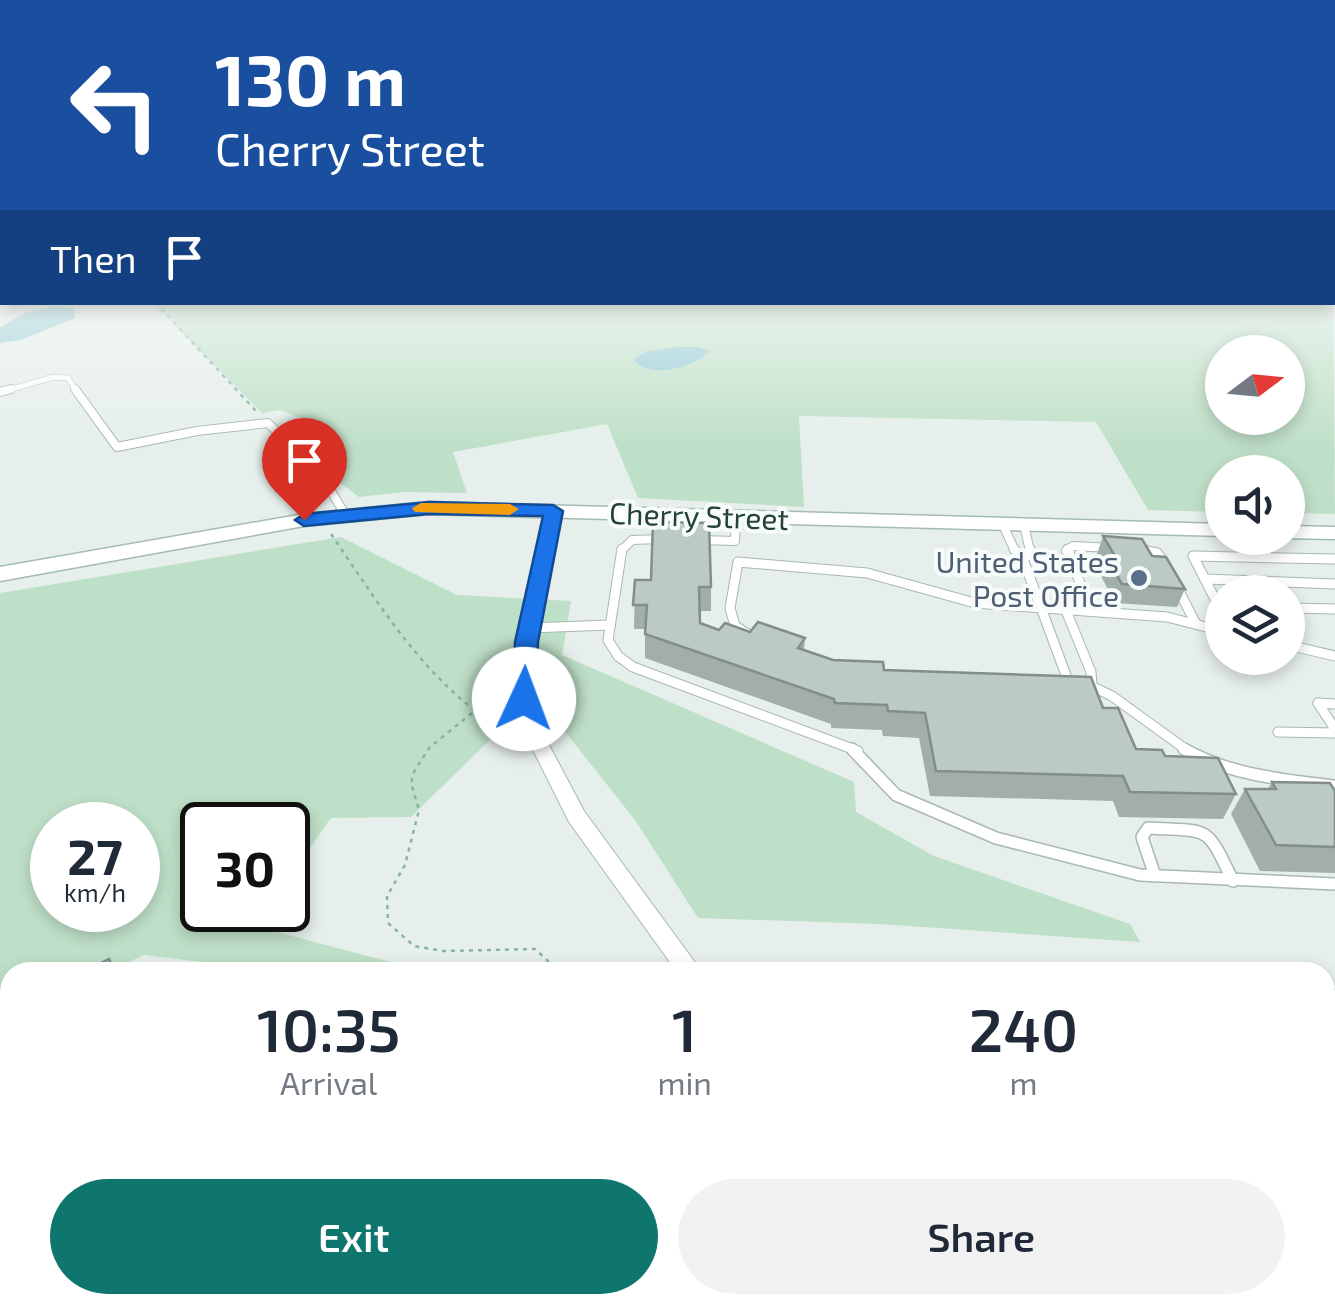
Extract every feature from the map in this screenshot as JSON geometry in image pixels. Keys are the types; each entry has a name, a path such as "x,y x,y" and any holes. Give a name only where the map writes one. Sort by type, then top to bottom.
{"street":[{"name":"Cherry Street","path":"0,574 316,518 429,508 1205,530"},
{"path":"553,511 530,628 524,699 530,726 576,816 683,962"},
{"path":"1305,532 1335,533"}],"lane":[{"path":"0,392 54,377 68,378 117,447 238,425 268,424 321,475 344,514"},
{"path":"736,517 738,562 730,608 736,626 760,641"},
{"path":"1013,524 1031,554 1024,559"},
{"path":"1013,524 1015,551 1024,559 1067,678"},
{"path":"670,539 632,540 621,550 608,640 618,656 633,667 858,751 896,794 996,838 1155,876 1335,884"},
{"path":"686,539 735,540"},
{"path":"1090,609 1066,550 1083,545 1148,550 1164,562 1196,624"},
{"path":"1205,579 1193,556 1335,559"},
{"path":"738,562 852,571 974,603 1090,609 1205,626"},
{"path":"1305,583 1335,584"},
{"path":"1064,608 1092,686"},
{"path":"1305,609 1335,610"},
{"path":"530,628 610,625"},
{"path":"1305,650 1335,656"},
{"path":"1055,678 1067,678 1115,695 1175,744 1212,763 1267,778 1335,786"},
{"path":"1335,704 1318,703 1335,731"},
{"path":"1278,732 1335,731"},
{"path":"1155,876 1142,837 1148,828 1200,831 1211,836 1232,881"}],"path":[{"path":"176,324 268,424"},
{"path":"316,518 443,688 481,722 542,748"},
{"path":"472,714 429,748 414,772 411,783 419,810 405,865 387,896 388,923 414,946 443,951 535,948 550,962"}],"green space":[{"path":"174,324 1333,324 1335,514 1305,513 1305,455 1205,455 1205,512 1148,510 1096,422 799,416 804,507 638,498 607,424 453,452 467,493 404,492 359,497 308,459 312,422 280,410 262,413"},
{"path":"341,537 457,595 571,601 562,655 854,782 856,812 934,856 1130,924 1140,942 879,924 698,918 635,820 536,695 411,817 331,818 310,848 310,802 180,802 180,932 277,932 390,962 202,962 144,955 129,962 0,962 0,593"}],"water":[{"path":"60,324 21,340 0,343 0,327"},
{"path":"676,347 710,351 694,362 672,369 650,369 634,360 645,352"}],"building":[{"path":"653,522 709,523 711,587 699,587 700,623 719,630 725,623 750,632 758,622 805,638 798,648 833,660 883,662 884,670 1091,677 1103,708 1118,708 1136,749 1162,750 1165,756 1218,758 1236,794 1130,792 1123,776 936,771 925,713 888,711 887,705 835,703 834,699 645,634 647,605 633,605 635,580 651,580"},
{"path":"1103,536 1142,539 1152,556 1166,557 1185,589 1122,584 1106,556 1115,556"},
{"path":"1272,782 1330,783 1335,791 1335,847 1276,845 1245,789 1276,789"}],"slow traffic":[{"path":"421,508 510,509"}],"place":[{"name":"United States Post Office","path":"1139,578"}],"route":[{"path":"304,520 429,508 553,511 526,642 524,699"}]}
